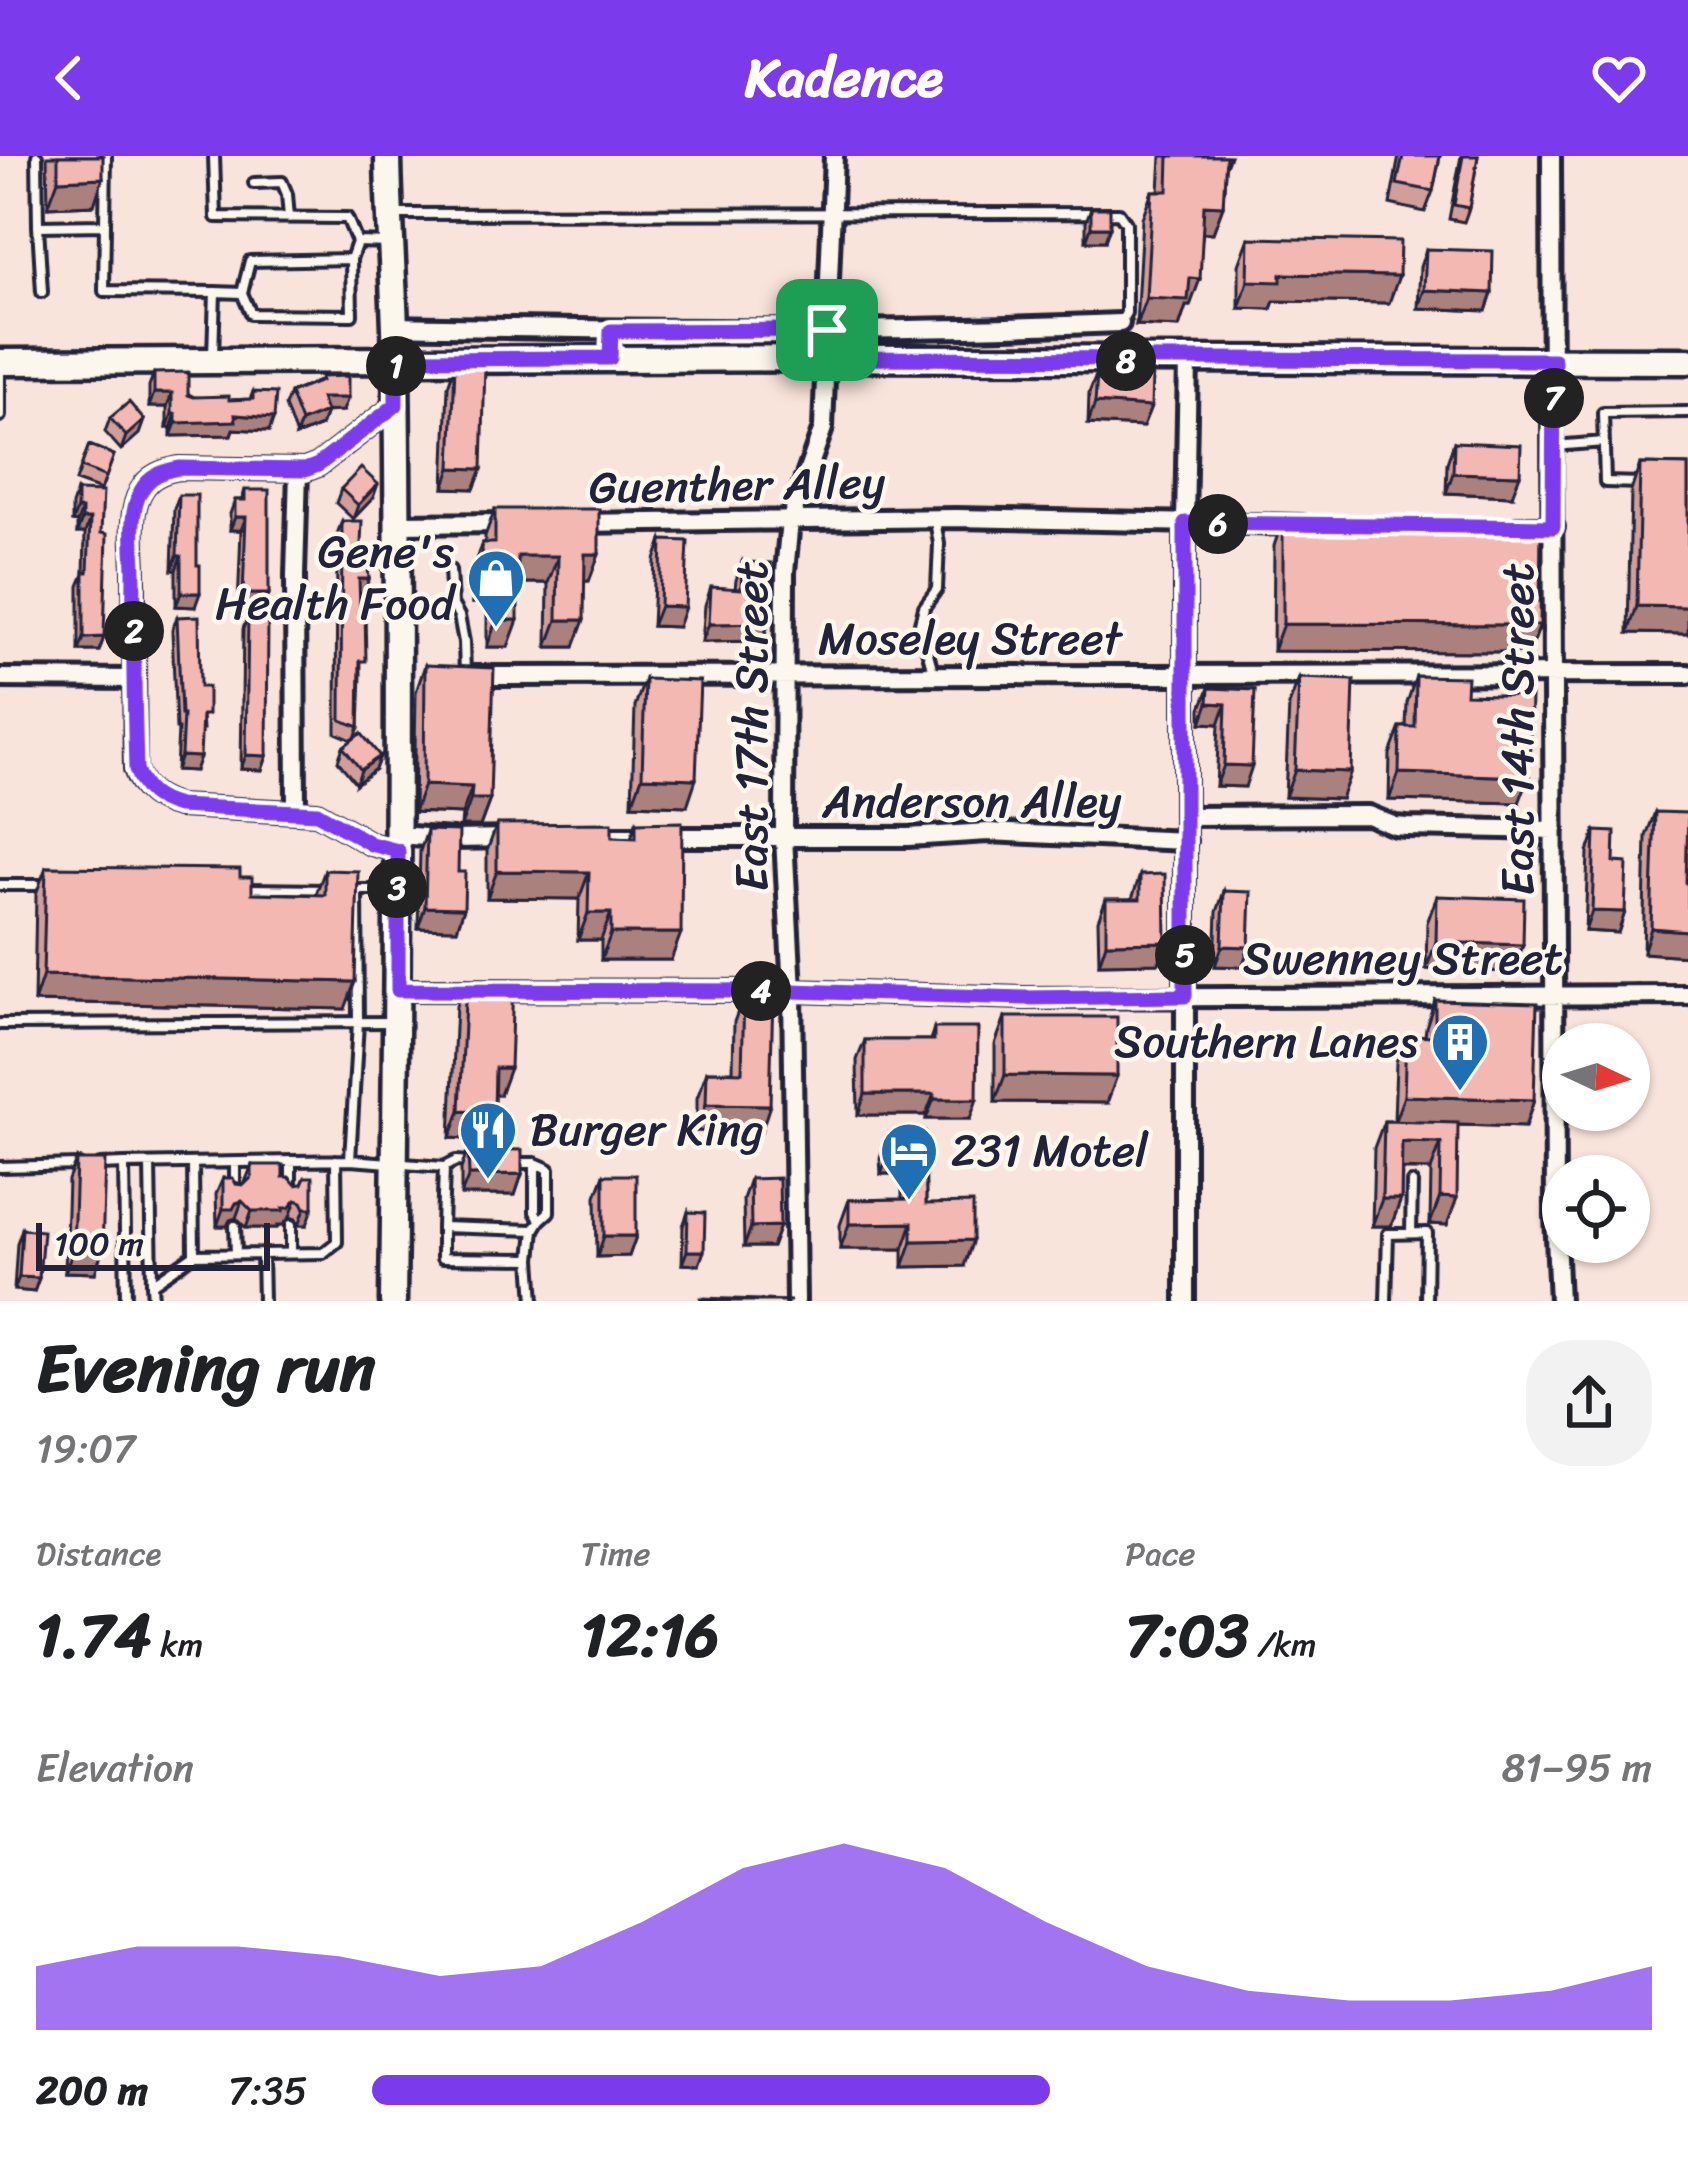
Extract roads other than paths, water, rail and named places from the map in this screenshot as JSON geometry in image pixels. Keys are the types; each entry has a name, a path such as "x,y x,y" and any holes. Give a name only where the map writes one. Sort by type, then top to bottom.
{"street":[{"path":"388,156 397,524 408,676 398,843 393,1301"},
{"name":"East 17th Street","path":"796,1301 792,991 784,837 785,572 790,521 823,428 834,156"},
{"name":"East 14th Street","path":"1551,156 1559,1301"},
{"path":"394,326 611,331 1120,323"},
{"path":"610,358 611,331"},
{"path":"0,362 610,358 1688,361"},
{"path":"1185,1301 1188,361"},
{"path":"396,405 318,465 298,471 179,468 151,478 142,488 134,517 136,769 149,794 162,801 178,806 317,813 371,844 523,838"},
{"path":"296,811 298,471"},
{"name":"Guenther Alley","path":"559,523 935,518 1323,525"},
{"name":"Guenther Alley","path":"397,524 536,523"},
{"path":"1508,527 1553,527"},
{"name":"Moseley Street","path":"442,676 1688,674"},
{"path":"0,678 133,679"},
{"name":"Anderson Alley","path":"1186,816 1368,815 1407,827 1554,830"},
{"name":"Anderson Alley","path":"571,837 908,837 988,832 1186,841"},
{"name":"Swenney Street","path":"398,990 792,991 1024,998 1688,995"}],"lane":[{"path":"37,156 41,292"},
{"path":"106,156 104,291 242,293"},
{"path":"214,156 217,217 347,218 357,242 351,259 352,315 251,314 242,293 250,261 351,259"},
{"path":"254,183 282,182 289,218"},
{"path":"215,183 231,183"},
{"path":"390,214 1118,213 1126,223 1126,314 1120,323"},
{"path":"38,226 104,225"},
{"path":"357,242 391,243"},
{"path":"213,361 215,292"},
{"path":"0,362 0,416"},
{"path":"1646,484 1605,482 1603,413 1688,412"},
{"path":"1554,446 1604,442"},
{"name":"Guenther Alley","path":"934,675 920,623 937,589 935,518"},
{"path":"450,570 452,604 464,642 465,676"},
{"path":"0,885 48,885"},
{"path":"238,889 397,890"},
{"path":"350,1160 358,1022 357,890"},
{"path":"0,1024 396,1022"},
{"path":"152,1284 194,1256 323,1253 337,1242 336,1160"},
{"path":"0,1167 350,1160 443,1167 456,1161 476,1162"},
{"path":"291,1161 291,1194"},
{"path":"235,1162 235,1194"},
{"path":"495,1162 535,1163 535,1212 540,1220 531,1259 534,1301"},
{"path":"193,1163 194,1256"},
{"path":"124,1164 126,1301"},
{"path":"149,1164 153,1301"},
{"path":"443,1167 442,1258 531,1259"},
{"path":"1411,1234 1412,1184"},
{"path":"291,1225 291,1254"},
{"path":"236,1226 236,1255"},
{"path":"442,1227 534,1230"},
{"path":"1386,1301 1388,1234 1427,1233 1426,1301"},
{"path":"262,1254 263,1301"}],"place":[{"name":"Gene's Health Food","path":"496,629"},
{"name":"Southern Lanes","path":"1460,1093"},
{"name":"Burger King","path":"488,1181"},
{"name":"231 Motel","path":"909,1202"}]}
